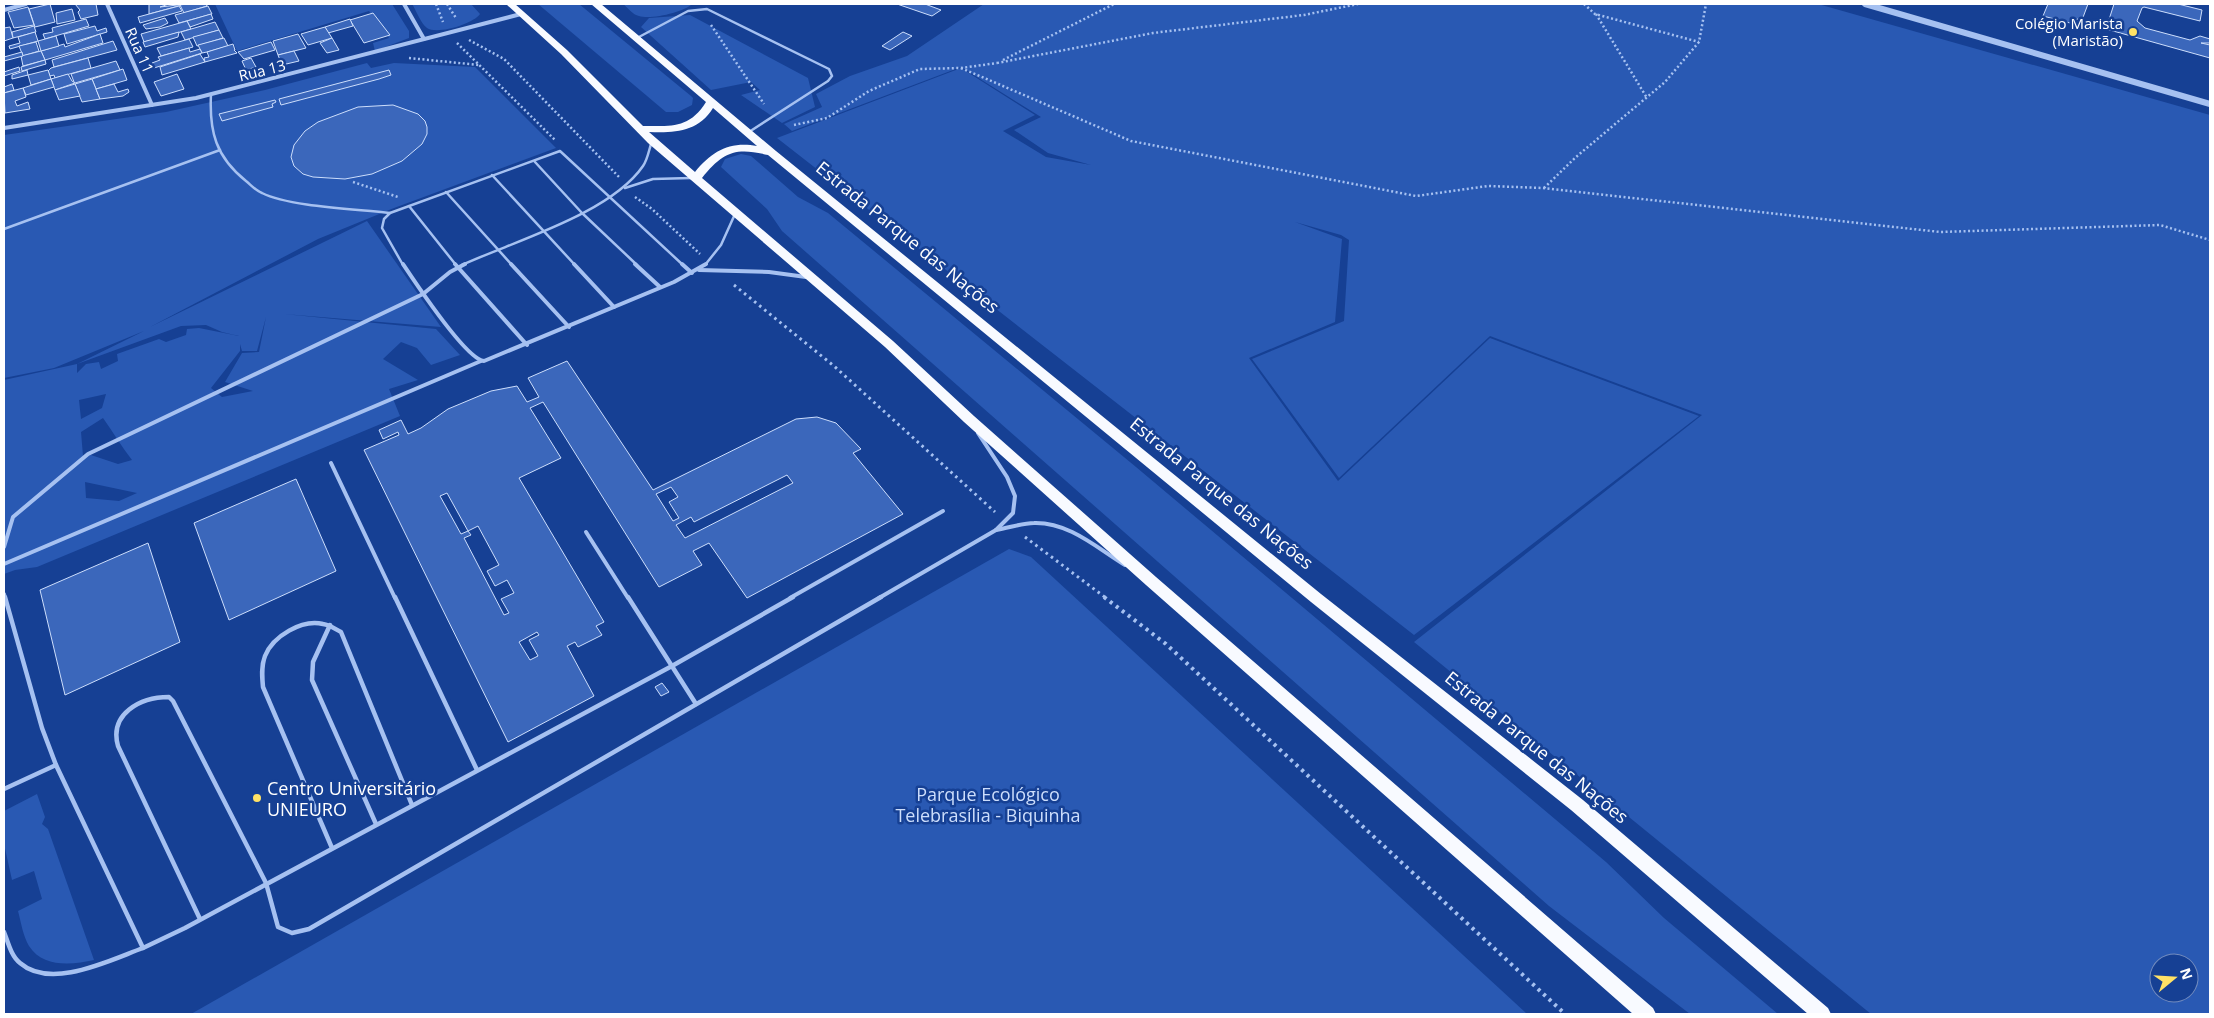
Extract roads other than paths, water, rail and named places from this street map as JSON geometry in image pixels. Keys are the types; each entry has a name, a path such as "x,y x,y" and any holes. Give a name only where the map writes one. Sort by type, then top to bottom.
{"highway":[{"path":"510,4 564,52 652,141 889,344 969,419 1151,581 1647,1014"},
{"name":"Estrada Parque das Nações","path":"596,4 772,153 1316,598 1577,805 1822,1014"},
{"path":"641,129 678,128 694,123 704,115 711,102"},
{"path":"696,178 711,158 724,151 738,148 756,148 772,153"}],"street":[{"path":"4,10 26,4"},
{"name":"Rua 11","path":"107,4 152,105"},
{"path":"404,4 424,40"},
{"path":"1865,4 2210,104"},
{"name":"Rua 13","path":"4,128 211,94 521,14"}],"lane":[{"path":"637,38 688,11 706,9 829,69 832,76 828,81 749,132"},
{"path":"211,94 210,118 214,139 231,169 261,193 288,201 390,213"},
{"path":"4,546 13,517 88,454 424,294 458,267 582,213 622,188 644,165 652,141"},
{"path":"4,229 220,150"},
{"path":"481,362 470,352 424,294 383,232 384,219 390,213 522,164 535,162 560,151 692,273"},
{"path":"535,162 582,213 660,287"},
{"path":"492,175 614,307"},
{"path":"622,188 653,179 696,178"},
{"path":"446,192 569,327"},
{"path":"409,206 458,267 527,345"},
{"path":"4,564 481,362 527,345 699,270 720,247 735,212"},
{"path":"699,270 769,272 812,278"},
{"path":"200,919 122,758 116,736 116,725 121,716 135,706 162,696 173,700 266,883 278,927 292,933 309,929 996,530 1013,514 1015,496 1007,477 969,419"},
{"path":"331,463 477,770"},
{"path":"4,932 12,954 21,964 45,975 63,974 144,948 672,666 943,511"},
{"path":"996,530 1034,523 1053,525 1071,532 1151,581"},
{"path":"586,532 696,704"},
{"path":"4,594 42,728 56,765 144,948"},
{"path":"332,848 263,687 262,670 266,652 276,641 295,628 319,622 330,625 341,632 412,805"},
{"path":"330,625 313,662 312,680 376,824"},
{"path":"4,789 56,765"}],"place":[{"name":"Colégio Marista (Maristão)","path":"2133,32"},
{"name":"Centro Universitário UNIEURO","path":"257,798"}],"park label":[{"name":"Parque Ecológico Telebrasília - Biquinha","path":"988,804"}]}
